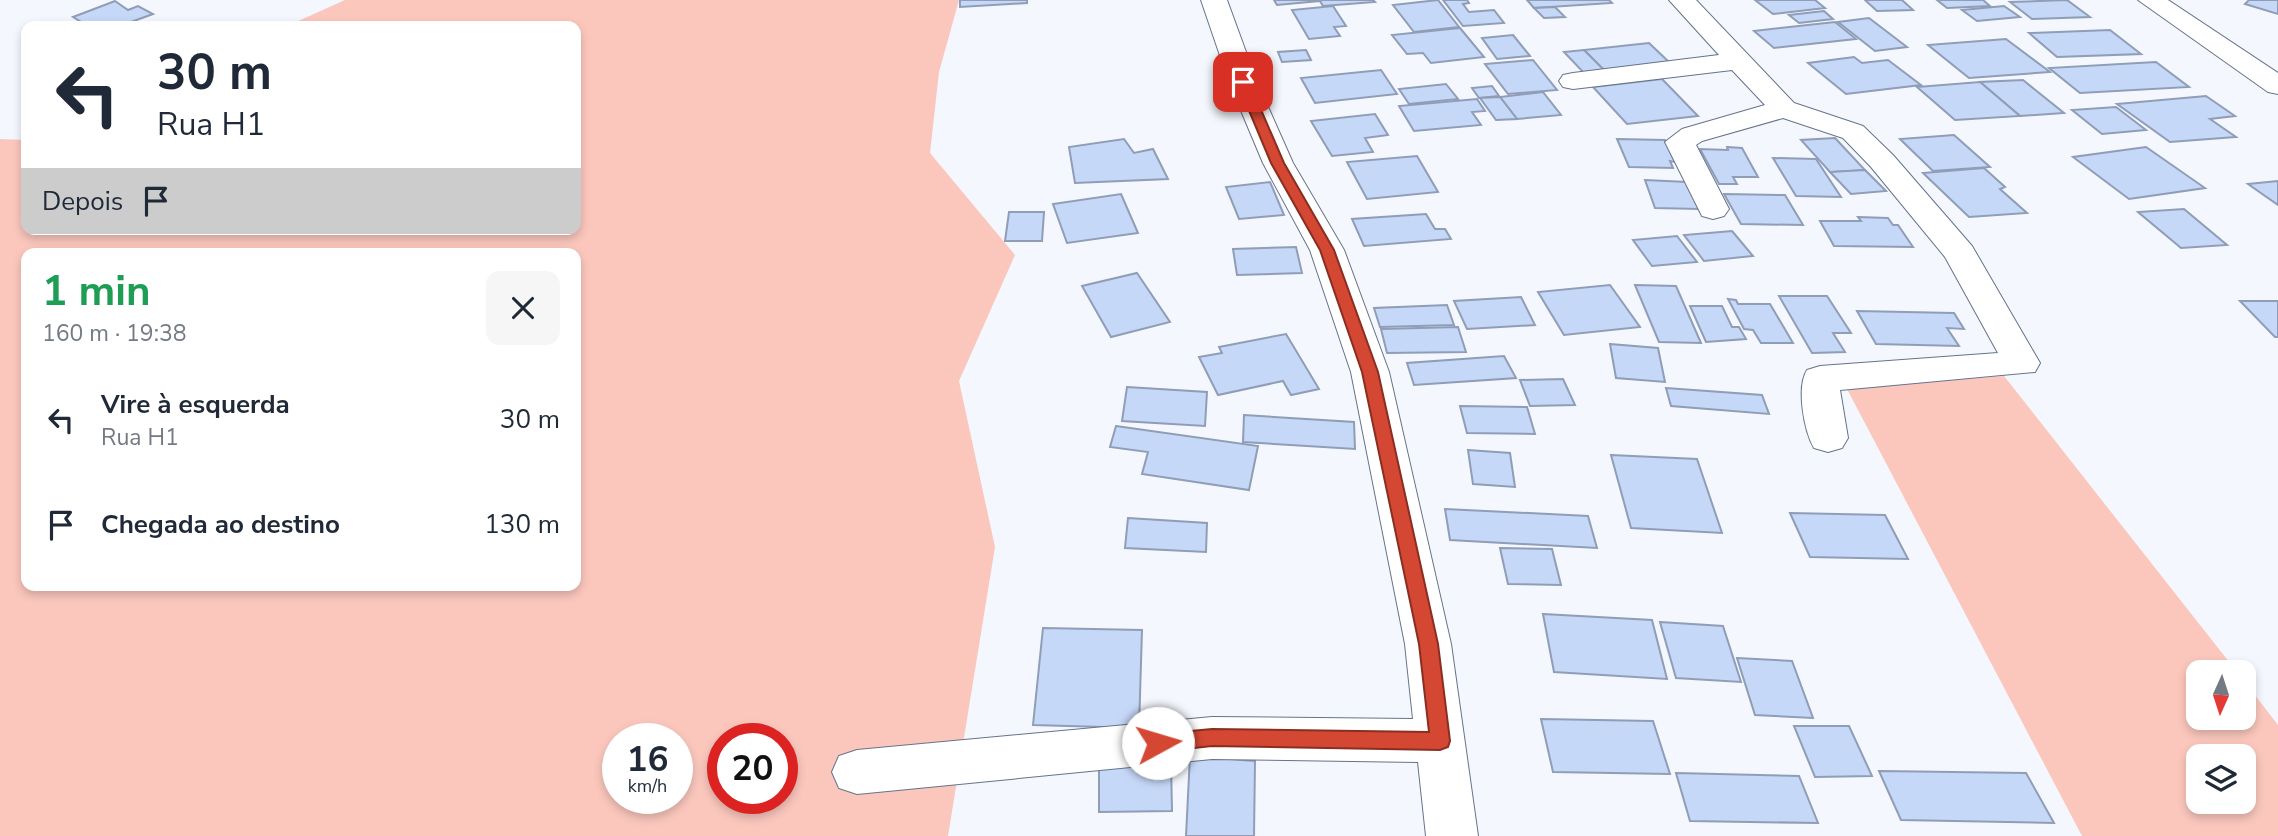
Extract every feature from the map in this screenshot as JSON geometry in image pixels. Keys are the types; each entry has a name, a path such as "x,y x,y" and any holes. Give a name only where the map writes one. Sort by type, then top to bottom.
{"street":[{"path":"1214,0 1243,82 1278,163 1327,250 1370,372 1428,644 1452,836"},
{"path":"2151,0 2278,86"},
{"path":"1688,1 1784,109 1853,132 1882,161 1960,253 2022,363 1820,379 1828,438"},
{"path":"1573,81 1739,61"},
{"path":"1713,209 1680,142 1692,135 1784,109"},
{"path":"857,772 1212,738 1440,741"}],"shaded area":[{"path":"345,0 959,0 939,72 930,153 1015,255 959,381 995,547 948,836 0,836 0,139 21,140 21,235 581,235 581,21 298,21"},
{"path":"2004,376 2228,660 2186,660 2186,730 2256,730 2256,697 2278,725 2278,836 2082,836 1847,389"}],"building":[{"path":"960,0 1027,0 1027,3 960,7"},
{"path":"1274,0 1375,2 1323,6 1320,1 1277,5"},
{"path":"1438,0 1459,27 1414,32 1393,5"},
{"path":"1443,0 1467,0 1469,3 1463,4 1469,12 1494,10 1504,23 1463,26"},
{"path":"1527,0 1609,0 1612,3 1534,8"},
{"path":"1755,0 1815,0 1825,8 1773,14"},
{"path":"1865,0 1902,0 1913,10 1877,11"},
{"path":"1937,0 1983,0 1990,6 1947,8"},
{"path":"2067,0 2090,17 2032,19 2010,2"},
{"path":"2249,0 2278,0 2278,14 2245,4"},
{"path":"115,1 128,10 138,6 153,14 134,21 80,21 73,17"},
{"path":"1333,6 1346,26 1334,27 1340,36 1309,39 1292,10"},
{"path":"2004,6 2020,17 1977,21 1962,10"},
{"path":"1555,7 1565,17 1544,18 1534,8"},
{"path":"1824,11 1833,19 1799,23 1789,15"},
{"path":"1869,18 1907,47 1875,51 1838,22"},
{"path":"1835,22 1856,39 1774,48 1754,31"},
{"path":"1460,28 1484,57 1431,63 1423,53 1407,54 1392,35"},
{"path":"2110,30 2141,54 2057,57 2029,33"},
{"path":"1513,35 1530,56 1497,59 1482,38"},
{"path":"2006,39 2050,72 1969,78 1928,45"},
{"path":"1649,43 1670,63 1604,70 1584,50"},
{"path":"1306,50 1311,60 1282,62 1278,52"},
{"path":"1584,50 1604,70 1584,73 1564,52"},
{"path":"1854,57 1862,63 1888,60 1921,85 1846,94 1808,63"},
{"path":"1533,60 1557,90 1508,94 1485,64"},
{"path":"2156,62 2189,87 2080,93 2049,68"},
{"path":"1381,70 1397,94 1315,103 1301,78"},
{"path":"1662,79 1698,116 1627,124 1593,87"},
{"path":"2023,80 2064,113 2020,116 1980,82"},
{"path":"1980,82 2020,116 1955,120 1917,87"},
{"path":"1446,84 1458,99 1409,104 1399,89"},
{"path":"1492,86 1499,96 1479,98 1472,88"},
{"path":"1543,92 1561,115 1517,119 1500,97"},
{"path":"2206,96 2235,116 2210,119 2236,137 2170,142 2117,104"},
{"path":"1500,97 1517,119 1496,120 1480,98"},
{"path":"1477,99 1485,111 1472,112 1481,125 1414,131 1399,106"},
{"path":"2116,107 2146,130 2102,134 2072,110"},
{"path":"1375,114 1388,135 1365,138 1373,152 1332,156 1311,121"},
{"path":"1954,135 1990,167 1933,171 1900,139"},
{"path":"1835,138 1865,170 1830,172 1801,140"},
{"path":"1124,139 1134,153 1153,149 1168,179 1075,183 1069,147"},
{"path":"1617,139 1665,140 1675,162 1670,161 1673,168 1629,167"},
{"path":"1727,147 1742,148 1758,177 1733,177 1737,184 1719,184 1700,149 1728,150"},
{"path":"2146,147 2205,188 2129,199 2073,157"},
{"path":"1417,156 1438,192 1367,199 1347,162"},
{"path":"1773,158 1816,159 1841,197 1796,196"},
{"path":"1984,168 2005,187 2000,189 2027,213 1969,217 1923,173"},
{"path":"1865,170 1886,191 1851,194 1830,172"},
{"path":"1645,180 1687,182 1699,209 1655,208"},
{"path":"2278,181 2278,205 2248,184"},
{"path":"1270,182 1284,215 1239,219 1226,187"},
{"path":"1121,194 1138,233 1067,243 1053,204"},
{"path":"1724,194 1785,195 1803,225 1741,224"},
{"path":"2184,209 2227,245 2181,248 2138,212"},
{"path":"1009,212 1044,212 1042,241 1005,241"},
{"path":"1426,214 1435,229 1445,229 1451,239 1364,246 1352,219"},
{"path":"1858,217 1888,218 1893,225 1898,225 1913,247 1834,246 1820,221 1861,221"},
{"path":"1732,231 1753,256 1704,261 1684,235"},
{"path":"1677,236 1697,262 1652,266 1633,240"},
{"path":"1296,247 1302,273 1237,275 1233,249"},
{"path":"1137,273 1170,322 1111,337 1082,286"},
{"path":"1610,285 1640,327 1564,335 1538,292"},
{"path":"1635,285 1676,286 1701,343 1659,342"},
{"path":"1779,296 1827,296 1851,333 1833,333 1845,352 1812,353"},
{"path":"1521,297 1535,325 1467,329 1454,301"},
{"path":"1728,299 1736,300 1738,304 1770,304 1793,343 1761,343 1753,330 1744,329"},
{"path":"2240,301 2278,301 2278,337 2275,337"},
{"path":"1447,305 1454,325 1380,327 1374,308"},
{"path":"1690,306 1722,306 1732,327 1739,327 1746,339 1706,342"},
{"path":"1857,311 1954,313 1964,329 1947,328 1959,346 1876,344"},
{"path":"1458,327 1466,352 1387,353 1381,329"},
{"path":"1286,334 1319,389 1291,395 1283,381 1218,395 1199,357 1222,353 1219,347"},
{"path":"1610,344 1658,348 1665,382 1616,378"},
{"path":"1504,356 1516,378 1414,385 1407,363"},
{"path":"1563,379 1575,405 1530,406 1520,380"},
{"path":"1127,387 1207,392 1205,426 1122,421"},
{"path":"1666,388 1762,395 1769,414 1671,406"},
{"path":"1460,406 1527,407 1535,434 1467,433"},
{"path":"1244,415 1354,422 1355,449 1243,442"},
{"path":"1116,426 1258,446 1249,490 1142,474 1148,452 1110,447"},
{"path":"1468,450 1510,453 1515,487 1473,484"},
{"path":"1611,455 1697,459 1722,533 1631,528"},
{"path":"1445,509 1588,516 1597,548 1450,540"},
{"path":"1790,513 1885,515 1908,559 1810,557"},
{"path":"1128,518 1207,523 1206,552 1125,548"},
{"path":"1500,548 1552,549 1561,585 1508,584"},
{"path":"1543,614 1652,620 1667,679 1554,672"},
{"path":"1660,622 1723,626 1741,682 1676,678"},
{"path":"1043,628 1142,630 1139,728 1033,725"},
{"path":"1737,658 1792,661 1813,718 1755,715"},
{"path":"1541,719 1653,721 1670,774 1553,772"},
{"path":"1794,726 1849,726 1872,776 1815,777"},
{"path":"1190,756 1255,761 1254,836 1186,836"},
{"path":"1171,763 1172,811 1099,812 1099,764"},
{"path":"1879,771 2026,773 2054,823 1901,820"},
{"path":"1676,773 1799,776 1818,823 1690,821"}],"route":[{"path":"1158,743 1212,738 1440,741 1428,644 1370,372 1327,250 1278,163 1243,82"}]}
